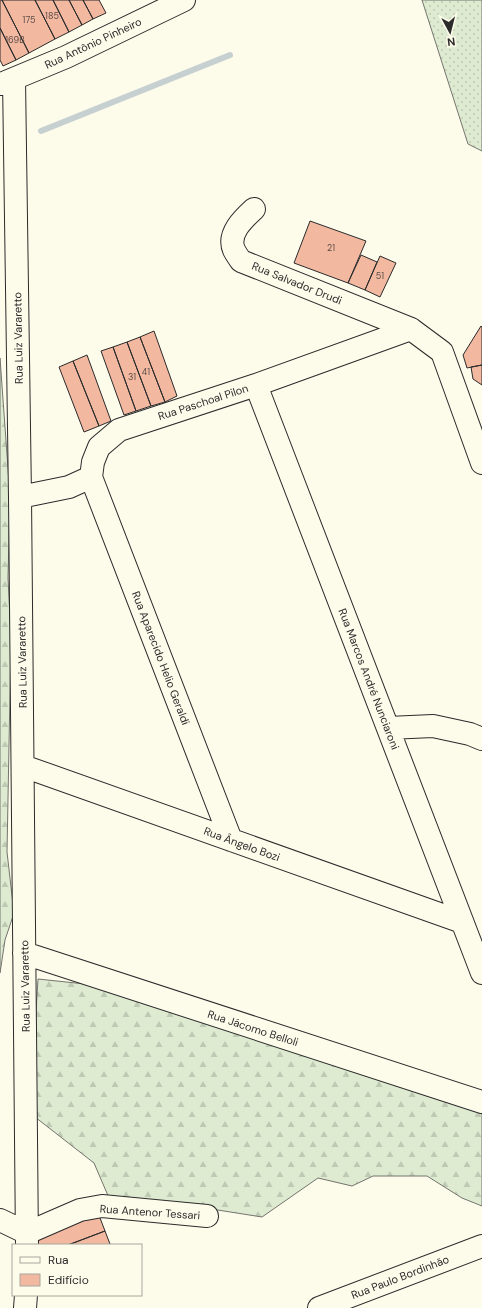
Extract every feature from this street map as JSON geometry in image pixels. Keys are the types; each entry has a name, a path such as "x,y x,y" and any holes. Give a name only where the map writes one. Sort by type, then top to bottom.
{"street":[{"name":"Rua Antônio Pinheiro","path":"7,82 66,56 184,0"},
{"name":"Rua Luiz Vararetto","path":"7,82 20,497 27,1239"},
{"name":"Rua Salvador Drudi","path":"254,208 242,220 233,236 234,249 242,261 411,329 442,352 482,463"},
{"name":"Rua Paschoal Pilon","path":"91,477 93,462 99,447 119,430 256,385 411,329"},
{"name":"Rua Marcos André Nunciaroni","path":"256,385 482,973"},
{"path":"20,497 69,487 91,477"},
{"name":"Rua Aparecido Helio Geraldi","path":"91,477 231,840"},
{"path":"388,728 433,726 470,734 482,739"},
{"name":"Rua Ângelo Bozi","path":"23,766 462,922"},
{"name":"Rua Jácomo Belloli","path":"24,953 482,1102"},
{"name":"Rua Antenor Tessari","path":"27,1239 80,1210 102,1206 207,1216"},
{"path":"0,1220 27,1239"},
{"name":"Rua Paulo Bordinhão","path":"319,1308 482,1246"},
{"path":"25,1308 26,1296"}],"green space":[{"path":"422,0 482,0 482,151 468,144"},
{"path":"0,358 10,496 8,578 11,639 7,852 14,913 5,940 0,973"},
{"path":"38,979 104,986 482,1109 482,1206 462,1198 427,1176 373,1176 352,1186 318,1178 262,1217 205,1208 109,1198 94,1163 35,1117 32,1076"}],"building":[{"path":"0,0 2,0 29,53 16,60 0,28"},
{"path":"2,0 35,0 55,39 29,53"},
{"path":"35,0 53,0 69,32 55,39"},
{"path":"53,0 69,0 82,25 69,32"},
{"path":"69,0 83,0 93,19 82,25"},
{"path":"83,0 99,0 106,13 93,19"},
{"path":"0,28 16,60 3,66 0,60"},
{"path":"310,221 366,241 348,283 294,263"},
{"path":"361,255 377,262 365,290 348,283"},
{"path":"380,256 396,263 380,297 365,290"},
{"path":"481,326 482,365 467,368 463,355"},
{"path":"154,331 177,396 165,402 140,337"},
{"path":"140,337 165,402 151,406 127,342"},
{"path":"127,342 151,406 136,411 113,347"},
{"path":"113,347 136,411 124,415 101,351"},
{"path":"87,355 111,421 99,426 73,361"},
{"path":"73,361 99,426 84,432 59,367"},
{"path":"482,365 482,385 473,379 471,367"},
{"path":"97,1210 105,1231 71,1244 36,1244 38,1239"},
{"path":"105,1231 110,1244 71,1244"}],"waterway":[{"path":"41,131 230,55"}]}
